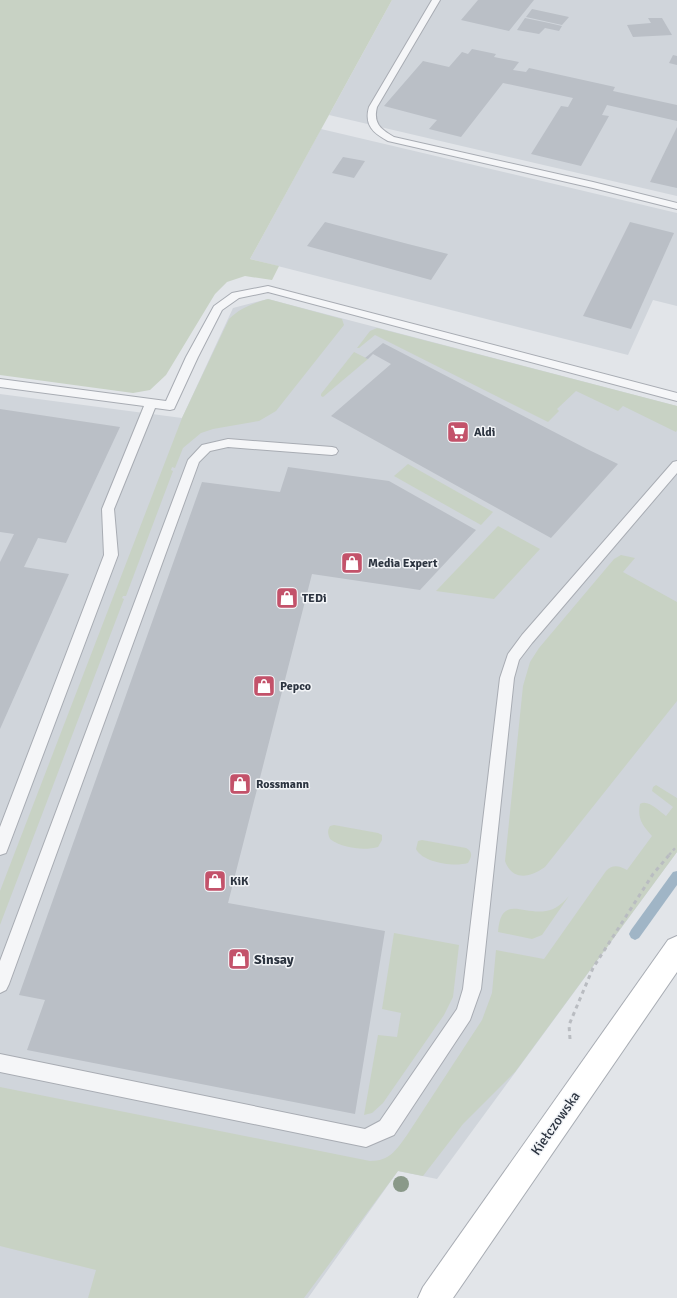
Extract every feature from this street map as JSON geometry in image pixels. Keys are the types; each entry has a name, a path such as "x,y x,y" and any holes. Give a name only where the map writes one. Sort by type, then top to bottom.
{"street":[{"name":"Kiełczowska","path":"434,1298 677,949"}],"lane":[{"path":"436,0 373,107 370,115 372,124 377,132 391,139 593,185 677,206"},
{"path":"0,383 170,406 192,357 218,308 236,295 268,289 677,397"},
{"path":"0,848 111,555 108,509 151,403"},
{"path":"0,984 194,460 206,448 228,443 332,451"},
{"path":"0,1063 366,1138 387,1128 464,1014 472,989 507,678 514,658 526,639 677,464"}],"path":[{"path":"570,1039 569,1025 594,968 653,874 677,846"}],"shaded area":[{"path":"392,0 677,0 677,196 329,115"},
{"path":"321,129 677,213 677,306 653,300 628,355 250,259"},
{"path":"268,299 677,406 677,852 437,1179 398,1171 308,1298 0,1298 0,394 182,418 233,308"}],"green space":[{"path":"0,0 392,0 250,259 279,266 272,280 245,276 227,282 215,294 166,375 150,390 133,393 0,375"},
{"path":"268,299 342,319 344,325 276,411 259,421 213,429 201,433 183,448 175,468 172,467 171,470 173,471 126,596 123,596 122,598 124,599 0,925 0,891 182,418 229,319 247,306"},
{"path":"377,328 677,406 677,430 676,432 623,406 618,411 576,391 557,409 559,411 548,422 375,335 357,348 370,331"},
{"path":"354,352 368,359 323,397 321,396 321,394"},
{"path":"408,464 493,512 481,525 394,476"},
{"path":"498,526 540,549 494,599 436,591"},
{"path":"621,555 635,558 623,572 677,602 677,701 545,867 533,874 522,876 517,875 512,872 505,861 523,686 530,662 539,648 614,559"},
{"path":"656,785 677,798 677,852 515,1072 463,1124 423,1176 398,1171 304,1298 88,1298 96,1270 0,1246 0,1087 370,1161 388,1157 396,1150 407,1135 482,1020 492,993 496,950 544,959 606,871 611,867 616,866 627,870 652,836 640,818 640,804 647,803 666,816 673,807 652,791 653,787"},
{"path":"334,825 378,833 382,835 382,840 378,847 360,849 347,847 330,839 328,829 330,826"},
{"path":"422,840 466,848 471,853 468,863 447,864 425,858 416,849 418,841"},
{"path":"569,896 542,935 532,939 498,932 503,913 508,910 546,911 559,906"},
{"path":"394,933 459,945 453,997 444,1015 383,1103 372,1113 364,1115 378,1035 397,1037 401,1013 382,1009"}],"building":[{"path":"478,0 534,0 509,31 461,20"},
{"path":"532,9 569,17 562,25 526,17"},
{"path":"525,18 562,26 559,31 545,28 539,34 517,30"},
{"path":"648,18 662,18 672,35 633,37 627,25 651,23"},
{"path":"472,49 496,54 494,57 519,62 513,70 526,72 529,68 615,87 613,91 677,105 677,121 607,105 602,115 609,116 581,166 531,154 561,106 568,107 573,98 503,83 461,137 429,129 437,120 384,106 423,61 449,67 462,52 468,54"},
{"path":"673,55 677,56 677,65 669,63"},
{"path":"677,127 677,188 650,182"},
{"path":"343,157 365,161 354,178 332,173"},
{"path":"325,222 448,254 431,280 307,246"},
{"path":"630,222 674,233 631,329 583,316"},
{"name":"Aldi","path":"383,343 618,464 551,538 331,416 391,364 373,354 368,359 365,358"},
{"path":"0,409 120,427 66,543 38,538 24,567 69,574 0,729 0,562 14,534 0,532"},
{"path":"288,467 389,481 476,530 420,590 312,574 228,903 385,931 355,1114 27,1050 45,1000 19,995 202,482 280,492"}],"waterway":[{"path":"635,934 677,876"}],"place":[{"name":"Aldi","path":"458,432"},
{"name":"Media Expert","path":"352,563"},
{"name":"TEDi","path":"287,598"},
{"name":"Pepco","path":"264,686"},
{"name":"Rossmann","path":"240,784"},
{"name":"KiK","path":"215,881"},
{"name":"Sinsay","path":"239,959"}]}
